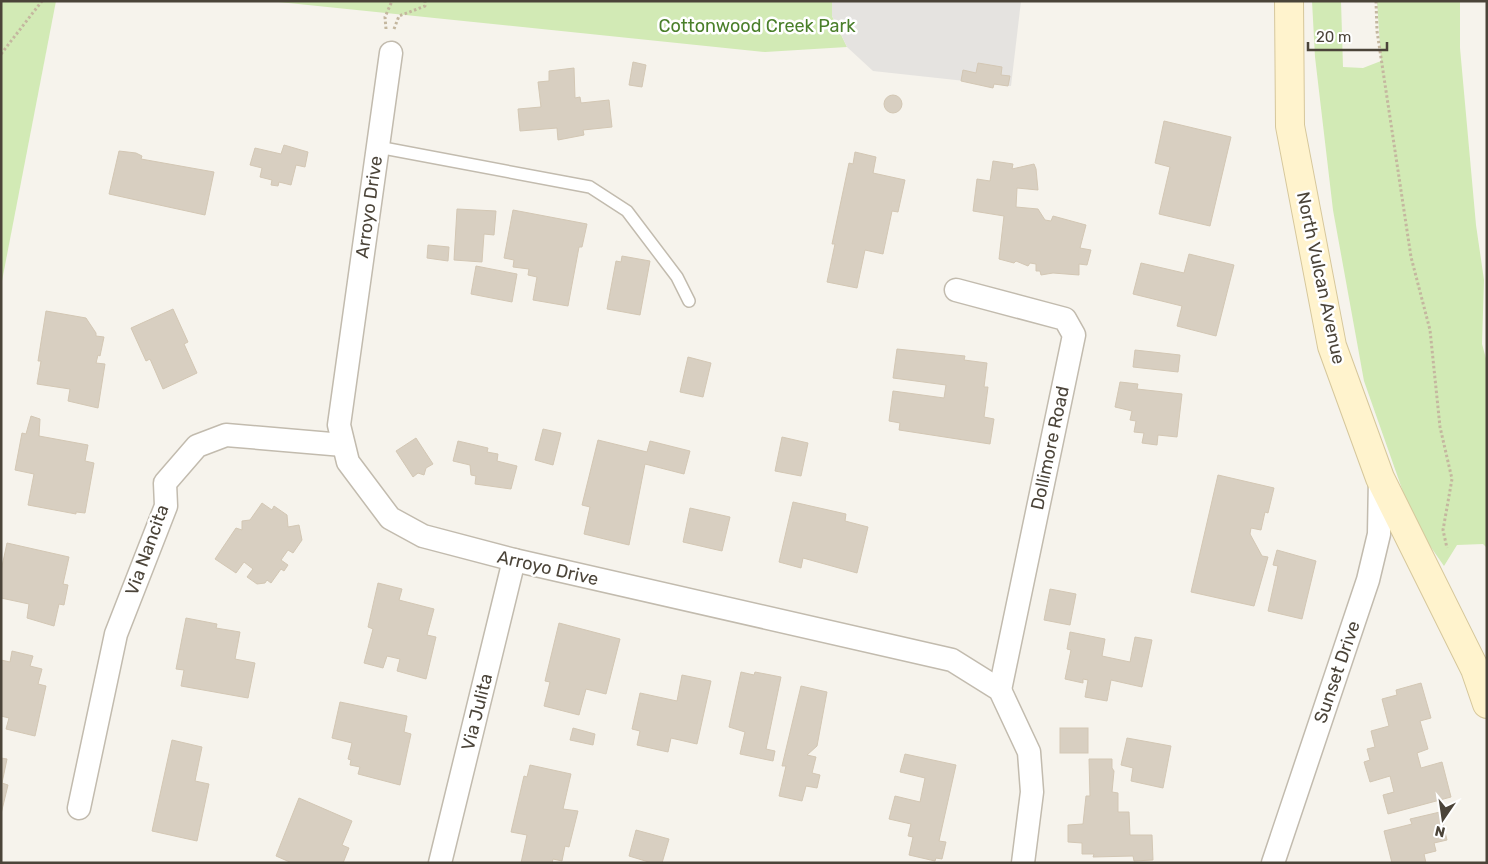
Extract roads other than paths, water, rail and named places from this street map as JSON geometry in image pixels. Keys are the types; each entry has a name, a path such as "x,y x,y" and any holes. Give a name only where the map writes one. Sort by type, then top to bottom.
{"main road":[{"name":"North Vulcan Avenue","path":"1289,1 1290,126 1332,346 1380,478 1475,669 1487,704"}],"street":[{"name":"Arroyo Drive","path":"389,48 378,147 339,425 348,462 390,518 423,536 514,560 952,660 1000,690"},
{"name":"Dollimore Road","path":"956,290 1065,319 1074,335 1000,690"},
{"name":"Via Nancita","path":"79,808 116,634 166,506 165,483 197,446 226,435 343,445"},
{"name":"Sunset Drive","path":"1273,863 1368,580 1378,534 1380,478"},
{"name":"Via Julita","path":"440,863 514,560"},
{"path":"1000,690 1029,752 1032,792 1023,863"}],"lane":[{"path":"378,147 590,187 627,211 677,277 689,301"}],"park label":[{"name":"Cottonwood Creek Park","path":"757,26"}]}
